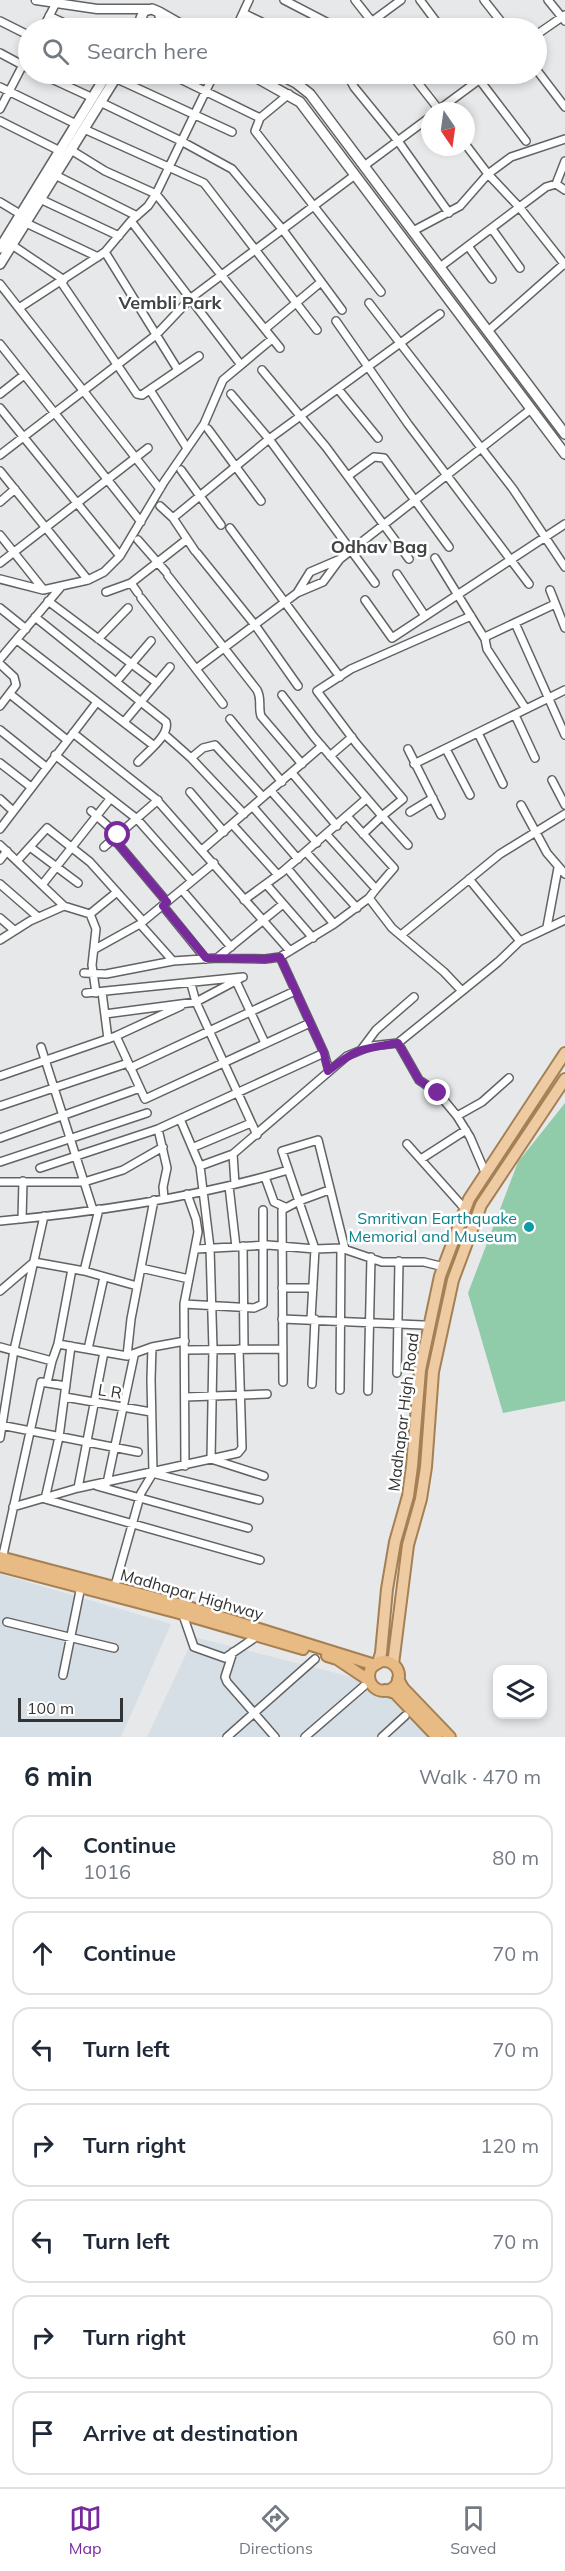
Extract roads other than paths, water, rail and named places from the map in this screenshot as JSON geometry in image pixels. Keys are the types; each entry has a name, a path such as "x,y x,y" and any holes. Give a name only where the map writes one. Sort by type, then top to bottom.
{"highway":[{"name":"Madhapar Highway","path":"1,1559 337,1659 367,1684"},
{"name":"Madhapar Highway","path":"114,1592 194,1609 376,1664"},
{"path":"437,1737 395,1693 367,1684 370,1671 376,1664 386,1661 393,1664 398,1671 398,1679 403,1688 450,1737"},
{"path":"385,1690 392,1688 398,1679"}],"main road":[{"path":"155,7 172,18"},
{"path":"0,248 40,199 107,84"},
{"path":"270,84 300,102 565,454"},
{"path":"297,84 310,94 565,434"},
{"path":"0,264 60,151 80,127"},
{"name":"Madhapar High Road","path":"376,1664 381,1653 387,1589 395,1542 408,1496 420,1371 444,1267 465,1209 485,1172 565,1053"},
{"path":"393,1664 402,1579 426,1467 434,1372 453,1280 481,1205 565,1079"}],"street":[{"path":"41,0 87,4 111,9 155,7"},
{"path":"241,18 249,0"},
{"path":"284,0 319,18"},
{"path":"355,0 370,18"},
{"path":"376,18 401,0"},
{"path":"420,0 434,18"},
{"path":"484,0 498,18"},
{"path":"547,29 564,18 548,0"},
{"path":"53,18 49,16 56,3"},
{"path":"111,9 128,18"},
{"path":"243,13 253,18"},
{"path":"0,21 18,30"},
{"path":"0,54 18,63"},
{"path":"0,109 18,79"},
{"path":"547,83 565,107"},
{"path":"62,84 181,141 232,169 283,230 342,310"},
{"path":"131,84 232,132"},
{"path":"192,84 260,118"},
{"path":"19,308 105,252 156,194 209,84"},
{"path":"352,84 398,141 449,213"},
{"path":"419,84 432,102"},
{"path":"449,102 468,84"},
{"path":"483,84 526,141"},
{"path":"0,87 80,127 204,183 317,330"},
{"path":"290,94 260,118 255,125 257,136 381,292"},
{"path":"0,121 60,151"},
{"path":"364,166 421,124"},
{"path":"413,231 449,213 469,197 488,174 511,157 565,139"},
{"path":"70,150 114,176 156,194 280,348"},
{"path":"474,156 565,264 488,331"},
{"path":"440,267 546,188 556,184 565,161"},
{"path":"55,175 134,218 241,365"},
{"path":"0,454 156,335 191,298 355,175"},
{"path":"556,184 565,190"},
{"path":"40,199 119,236"},
{"path":"0,202 23,219 98,257"},
{"path":"492,229 520,268"},
{"path":"12,245 63,281 137,394 142,395 199,356"},
{"path":"468,246 492,279"},
{"path":"105,252 178,370"},
{"path":"265,329 321,282"},
{"path":"0,284 82,392 160,489"},
{"path":"369,303 482,448 565,567"},
{"path":"173,518 300,415 440,314"},
{"path":"336,321 408,424 529,584"},
{"path":"0,579 43,590 88,580 104,572 120,556 160,489 204,424 223,380 272,339"},
{"path":"0,344 141,522"},
{"path":"262,370 348,476 409,559"},
{"path":"0,394 24,375"},
{"path":"338,389 378,438"},
{"path":"150,390 187,448"},
{"path":"231,394 269,439 375,583"},
{"path":"0,408 120,556"},
{"path":"196,669 297,593 323,582 340,559 531,409"},
{"path":"208,429 261,501"},
{"path":"0,563 148,448"},
{"path":"348,476 369,461 380,456 384,458 449,547"},
{"path":"181,470 221,525"},
{"path":"0,471 88,580"},
{"path":"0,502 15,489"},
{"path":"160,506 173,518 186,540 255,625 298,686"},
{"path":"366,600 392,638 565,524"},
{"path":"230,528 340,676"},
{"path":"0,535 43,590"},
{"path":"138,540 158,562 257,690 260,696 258,709 261,716 302,764"},
{"path":"106,592 131,583 186,540"},
{"path":"435,558 485,639 487,649 526,710"},
{"path":"297,593 310,572 340,559"},
{"path":"397,574 425,616"},
{"path":"131,583 223,704"},
{"path":"0,659 60,587"},
{"path":"550,590 565,628"},
{"path":"48,602 157,683"},
{"path":"485,639 555,604"},
{"path":"0,608 26,629"},
{"path":"98,639 128,608"},
{"path":"35,616 166,722 167,727 164,734 138,762"},
{"path":"363,834 403,799 317,691 340,676 471,616"},
{"path":"515,623 565,735"},
{"path":"17,640 153,745"},
{"path":"117,681 151,640"},
{"path":"0,664 14,677 15,688 0,706"},
{"path":"124,722 170,667"},
{"path":"414,764 565,690"},
{"path":"10,694 67,740"},
{"path":"282,695 330,756 408,845"},
{"path":"0,829 97,702"},
{"path":"515,715 536,758"},
{"path":"230,719 282,782"},
{"path":"0,730 46,767"},
{"path":"73,733 158,800 290,951"},
{"path":"478,733 503,784"},
{"path":"164,734 191,758 244,814"},
{"path":"330,756 352,737"},
{"path":"191,758 202,748 215,745 263,797"},
{"path":"202,850 322,746"},
{"path":"408,749 441,815"},
{"path":"446,749 470,795"},
{"path":"55,755 137,819 192,881"},
{"path":"0,763 31,788"},
{"path":"292,773 337,826"},
{"path":"552,780 565,805"},
{"path":"271,791 317,843"},
{"path":"190,792 224,832"},
{"path":"244,900 327,835 366,798"},
{"path":"410,812 433,798"},
{"path":"0,799 14,811"},
{"path":"42,885 73,848 94,814 110,799"},
{"path":"104,847 158,800"},
{"path":"521,805 558,868 565,874"},
{"path":"252,807 298,859"},
{"path":"94,814 116,837 206,958"},
{"path":"401,935 515,843 536,833 565,814"},
{"path":"84,973 93,975 173,961 206,958 280,957 313,938 369,898 394,868 347,816"},
{"path":"232,824 278,875"},
{"path":"17,861 47,828 90,862 173,961"},
{"path":"327,835 376,889"},
{"path":"0,845 64,906 90,914"},
{"path":"30,847 78,884"},
{"path":"0,860 7,851"},
{"path":"306,852 357,908"},
{"path":"95,949 141,923 214,863"},
{"path":"287,868 333,924"},
{"path":"547,927 558,868"},
{"path":"469,879 520,941"},
{"path":"0,884 38,917"},
{"path":"266,884 313,938"},
{"path":"182,890 231,947"},
{"path":"90,914 117,892"},
{"path":"369,898 392,928 462,991"},
{"path":"217,958 283,904"},
{"path":"0,940 38,917 64,906"},
{"path":"90,914 96,929 93,975 112,1037 145,1099 310,1023"},
{"path":"0,918 14,930"},
{"path":"200,1166 233,1154 346,1056 371,1046 398,1043 520,941 565,920"},
{"path":"280,957 324,1053 328,1071"},
{"path":"86,993 243,977 196,1002 181,1006 105,1014"},
{"path":"236,981 265,1043"},
{"path":"191,984 196,1002 256,1135"},
{"path":"0,1106 129,1066 295,991"},
{"path":"361,1050 376,1030 414,998"},
{"path":"0,1076 112,1037 181,1006"},
{"path":"398,1043 419,1080 438,1093 457,1116 485,1172"},
{"path":"40,1047 84,1182 96,1209 84,1271"},
{"path":"40,1168 158,1129 324,1053"},
{"path":"457,1116 482,1102 509,1078"},
{"path":"0,1138 140,1088"},
{"path":"0,1162 147,1113"},
{"path":"180,1119 194,1147 205,1191 210,1248 213,1349 211,1459"},
{"path":"194,1147 251,1123"},
{"path":"158,1129 166,1168 164,1198"},
{"path":"421,1159 466,1130"},
{"path":"312,1384 312,1288 315,1249 282,1151 318,1140 343,1249 340,1390"},
{"path":"407,1144 465,1209"},
{"path":"0,1182 84,1182 123,1170 163,1147"},
{"path":"13,1507 78,1488 238,1453 242,1448 240,1395 243,1307 240,1246 232,1185 233,1154"},
{"path":"0,1221 96,1209 205,1191 288,1170"},
{"path":"265,1177 274,1202 285,1207"},
{"path":"22,1219 23,1181"},
{"path":"283,1382 281,1215 285,1207 329,1191"},
{"path":"185,1466 184,1304 196,1249 198,1226 187,1194"},
{"path":"107,1483 123,1407 137,1286 154,1200"},
{"path":"184,1304 254,1308 263,1304 263,1210"},
{"path":"0,1438 4,1396 44,1216"},
{"path":"196,1249 264,1245 343,1249 382,1262 424,1262 444,1267"},
{"path":"368,1391 371,1257"},
{"path":"397,1373 399,1261"},
{"path":"34,1262 84,1271 137,1286"},
{"path":"0,1291 34,1262"},
{"path":"141,1268 189,1279"},
{"path":"47,1383 58,1344 72,1269"},
{"path":"88,1349 104,1277"},
{"path":"282,1288 312,1288"},
{"path":"282,1319 423,1325"},
{"path":"58,1344 130,1356 152,1347 185,1345 213,1349 283,1349"},
{"path":"45,1499 59,1437 71,1346"},
{"path":"0,1347 52,1361"},
{"path":"114,1592 140,1497 153,1473 152,1347"},
{"path":"78,1488 104,1352"},
{"path":"1,1559 41,1382 66,1386"},
{"path":"185,1396 267,1394"},
{"name":"L R","path":"65,1397 151,1412"},
{"path":"1,1426 138,1452"},
{"path":"211,1459 264,1476"},
{"path":"153,1473 259,1500"},
{"path":"95,1485 248,1528"},
{"path":"45,1499 260,1560"},
{"path":"63,1676 80,1591"},
{"path":"184,1618 194,1647 225,1658 253,1639"},
{"path":"7,1622 114,1648"},
{"path":"233,1652 225,1677 227,1682 275,1737"},
{"path":"227,1737 315,1659"},
{"path":"305,1737 367,1684"},
{"path":"382,1737 405,1716"}],"place":[{"name":"Smritivan Earthquake Memorial and Museum","path":"529,1227"}],"district":[{"name":"Vembli Park","path":"170,302"},
{"name":"Odhav Bag","path":"379,546"}]}
